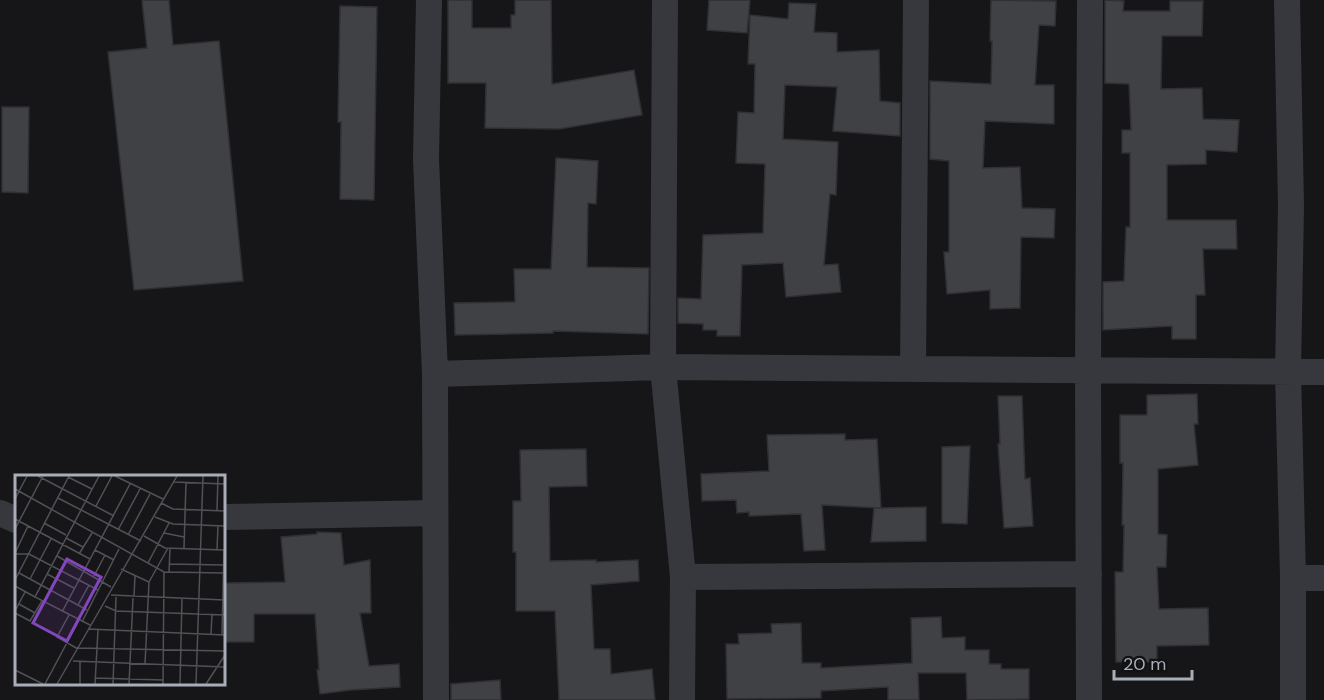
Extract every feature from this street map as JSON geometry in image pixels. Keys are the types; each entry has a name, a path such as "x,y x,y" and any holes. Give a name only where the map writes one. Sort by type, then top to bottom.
{"street":[{"path":"429,0 426,159 435,374 436,700"},
{"path":"665,0 663,367 683,577 682,700"},
{"path":"913,369 916,0"},
{"path":"1089,700 1090,0"},
{"path":"1287,0 1291,206 1288,372 1293,578 1293,700"},
{"path":"435,374 663,367 1324,372"},
{"path":"0,513 15,520"},
{"path":"225,517 435,513"},
{"path":"683,577 1089,573"},
{"path":"1293,578 1324,578"}],"building":[{"path":"142,0 169,0 173,45 219,41 243,281 134,290 108,52 147,48"},
{"path":"448,0 472,0 472,28 511,28 511,15 515,15 515,0 551,0 552,84 634,70 642,115 559,129 485,128 486,83 448,83"},
{"path":"709,0 750,0 747,33 707,30"},
{"path":"991,0 1056,1 1055,26 1039,25 1035,85 1054,85 1054,124 985,121 983,168 1020,167 1022,208 1055,209 1054,238 1021,237 1020,308 990,309 990,290 947,294 944,252 949,252 949,161 930,159 930,81 991,84"},
{"path":"1105,0 1124,1 1123,11 1170,11 1170,1 1203,1 1202,36 1162,36 1161,89 1202,88 1203,119 1239,120 1237,152 1206,150 1206,164 1167,165 1167,220 1236,220 1237,249 1203,249 1205,295 1196,295 1196,339 1172,339 1172,326 1103,330 1103,282 1124,281 1126,227 1130,227 1130,153 1122,153 1122,130 1131,130 1129,84 1105,83"},
{"path":"789,3 816,4 814,32 837,33 837,52 879,50 880,101 900,103 900,136 833,131 837,87 785,85 783,139 838,142 836,195 830,194 824,265 838,264 841,292 786,297 783,263 742,265 740,336 717,336 717,330 703,330 703,324 678,323 678,298 701,299 703,235 763,233 765,164 736,163 738,112 754,113 755,64 748,64 750,15 788,19"},
{"path":"340,6 377,7 374,200 340,199 341,122 338,122"},
{"path":"2,107 29,107 28,193 2,192"},
{"path":"556,158 598,161 596,204 588,203 587,267 649,268 648,334 553,331 553,333 455,335 454,303 515,302 514,269 551,269"},
{"path":"1197,394 1198,424 1194,424 1198,465 1158,469 1158,534 1167,535 1166,567 1157,567 1159,609 1208,608 1209,645 1157,646 1157,662 1116,662 1115,572 1123,572 1124,525 1122,525 1123,463 1120,463 1120,415 1147,415 1147,395"},
{"path":"998,396 1022,396 1025,479 1030,478 1033,526 1004,528 998,444 1000,444"},
{"path":"845,434 845,440 877,439 881,508 926,507 926,541 871,542 874,508 880,508 822,505 825,550 804,551 801,514 749,516 749,512 737,513 736,500 702,501 701,474 769,471 767,435"},
{"path":"970,446 967,524 942,523 942,447"},
{"path":"586,449 587,486 549,487 550,561 638,560 639,581 591,585 594,649 610,649 611,674 652,669 655,700 559,700 555,611 516,611 513,501 521,501 520,450"},
{"path":"317,532 341,533 344,565 370,560 371,613 360,613 369,666 399,664 400,687 320,694 315,614 254,614 254,642 225,642 225,583 285,582 281,537 317,534"},
{"path":"941,617 942,638 965,637 965,650 989,650 989,664 1001,664 1001,669 1029,669 1029,699 967,700 966,673 918,673 919,700 888,700 888,687 821,691 821,698 727,699 726,644 739,644 738,634 772,633 771,624 801,623 802,663 821,663 821,668 912,663 911,618"},
{"path":"500,680 501,700 451,700 451,684"}]}
